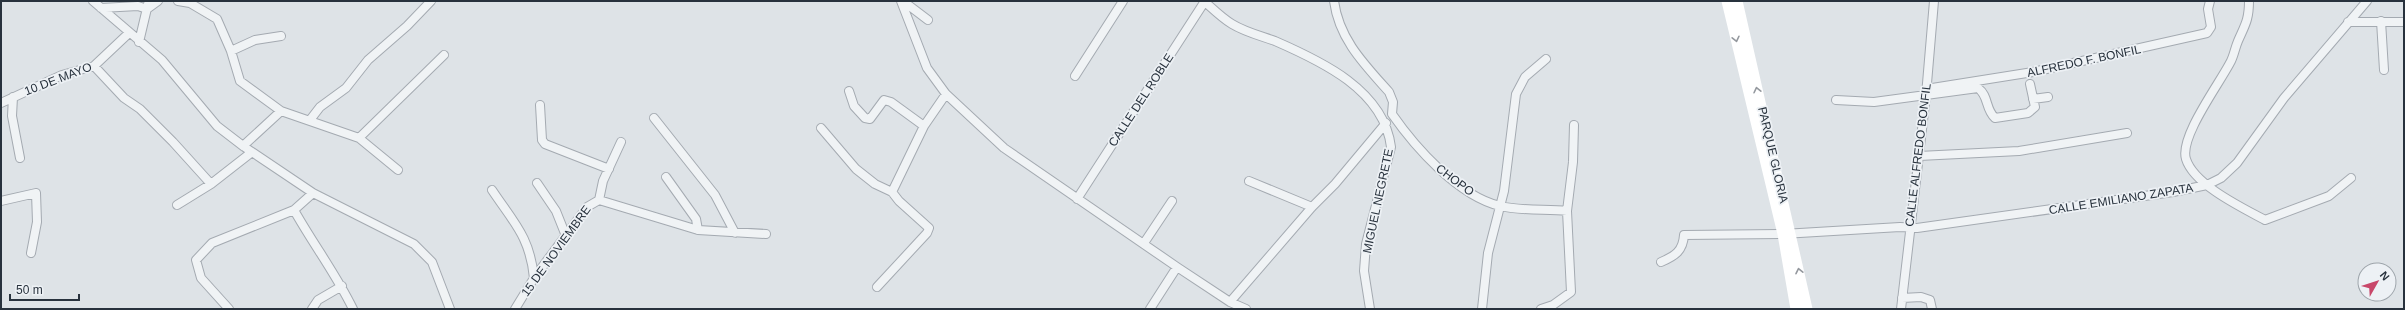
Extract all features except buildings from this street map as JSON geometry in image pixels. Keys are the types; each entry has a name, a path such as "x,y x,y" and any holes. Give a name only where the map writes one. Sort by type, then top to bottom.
{"main road":[{"name":"PARQUE GLORIA","path":"1727,1 1807,309"},
{"name":"PARQUE GLORIA","path":"1736,1 1787,233 1796,309"}],"street":[{"path":"93,1 139,42 162,60 217,126 243,146 313,193 414,244 432,262 450,309"},
{"path":"101,8 148,5 158,1"},
{"path":"178,1 190,3 217,19 231,51 240,81 281,111 359,138 398,170"},
{"path":"310,120 320,107 346,88 368,60 431,1"},
{"path":"902,1 928,20"},
{"path":"902,1 927,68 946,94 1004,148 1177,267 1230,302 1246,309"},
{"path":"1075,76 1123,1"},
{"name":"MIGUEL NEGRETE","path":"1204,1 1233,25 1320,62 1343,76 1362,92 1374,107 1389,135 1390,147 1366,244 1364,271 1370,309"},
{"name":"CALLE DEL ROBLE","path":"1077,199 1204,1"},
{"name":"CHOPO","path":"1334,1 1337,20 1349,43 1389,92 1393,102 1392,114 1410,139 1429,160 1480,198 1500,206 1567,211"},
{"name":"CALLE ALFREDO BONFIL","path":"1901,309 1909,227 1926,92 1934,1"},
{"name":"ALFREDO F. BONFIL","path":"1926,92 2033,72 2207,33 2211,27 2208,9 2210,1"},
{"path":"2249,1 2249,17 2232,60 2190,134 2185,148 2186,160 2207,185 2265,220 2329,196 2351,178"},
{"name":"CALLE EMILIANO ZAPATA","path":"1661,262 1678,254 1684,243 1684,235 1787,233 1941,225 2173,192 2207,185 2221,178 2237,163 2284,98 2367,1"},
{"path":"139,42 148,5"},
{"path":"2381,21 2384,70"},
{"path":"2348,22 2404,22"},
{"name":"10 DE MAYO","path":"1,103 62,75 94,66 129,33"},
{"path":"231,51 255,40 281,36"},
{"path":"359,138 444,55"},
{"path":"1482,309 1488,253 1500,206 1516,94 1525,77 1546,59"},
{"path":"94,66 124,98 140,109 173,142 211,184"},
{"path":"1836,100 1874,102 1926,92 1978,88 1984,92 1988,112 1995,118 2028,113 2034,107 2030,84"},
{"path":"849,91 854,106 865,118 870,119 884,100 891,102 924,126"},
{"path":"892,192 924,126 946,94"},
{"path":"13,97 12,116 20,158"},
{"path":"2033,99 2048,97"},
{"path":"540,105 542,140 545,144 610,169"},
{"path":"243,146 281,111"},
{"path":"1230,302 1312,207 1335,184 1384,126 1392,114"},
{"path":"654,118 715,195 735,233"},
{"path":"1541,309 1553,307 1571,292 1567,211 1573,162 1574,125"},
{"path":"821,128 856,169 875,184 892,192 899,201 929,228 927,233 877,287"},
{"path":"1919,156 2019,151 2127,133"},
{"path":"599,200 603,181 610,169 621,142"},
{"path":"178,205 211,184 252,152"},
{"path":"666,177 696,219 698,230"},
{"path":"1249,181 1312,207"},
{"path":"537,183 556,211 566,236"},
{"path":"492,190 526,240 532,256 534,278"},
{"path":"229,309 201,278 196,260 212,243 294,210 313,193"},
{"path":"1,200 36,194 38,222 31,253"},
{"name":"15 DE NOVIEMBRE","path":"516,309 534,278 587,207 599,200 698,230 766,234"},
{"path":"1144,243 1172,201"},
{"path":"294,210 315,248 342,286 353,309"},
{"path":"1150,309 1177,267"},
{"path":"312,309 318,300 342,286"},
{"path":"1902,298 1921,297 1930,300 1932,309"}]}
